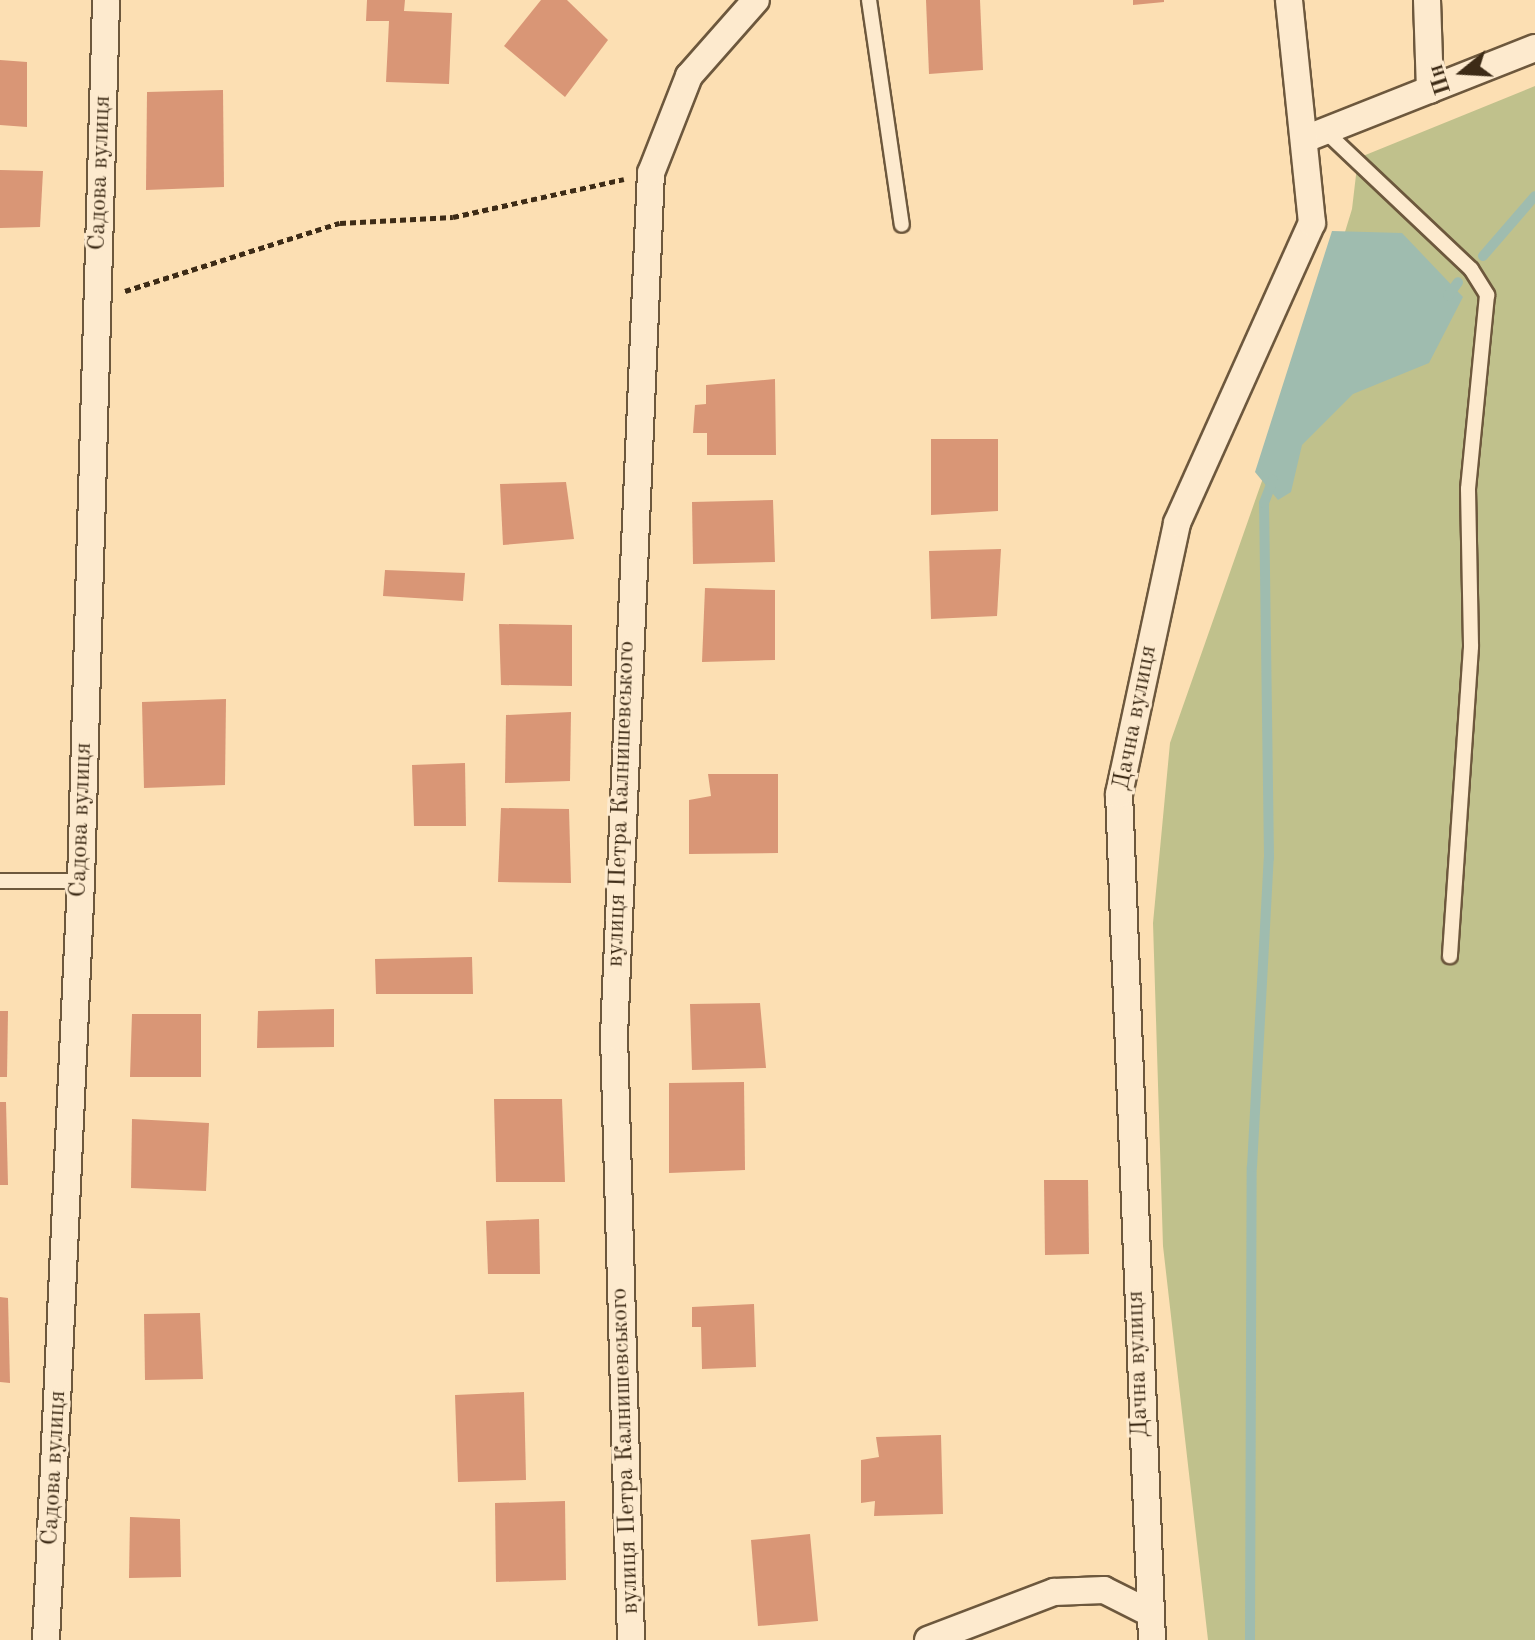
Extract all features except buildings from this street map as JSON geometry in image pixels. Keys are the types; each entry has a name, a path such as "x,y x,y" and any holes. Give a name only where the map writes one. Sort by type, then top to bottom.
{"street":[{"name":"Садова вулиця","path":"46,1640 81,881 106,0"},
{"name":"вулиця Петра Калнишевського","path":"631,1640 614,1036 651,173 689,76 756,0"},
{"name":"Дачна вулиця","path":"1152,1640 1119,794 1177,523 1312,223 1315,135 1289,0"},
{"path":"1427,0 1430,90"},
{"path":"1315,135 1535,48"},
{"path":"928,1640 1054,1592 1104,1590 1150,1613"}],"lane":[{"path":"869,0 902,225"},
{"path":"1315,135 1471,269 1487,295 1468,489 1471,647 1450,956"},
{"path":"0,881 81,881"}],"path":[{"path":"98,300 340,223 453,217 651,173"}],"green space":[{"path":"1535,86 1535,1640 1208,1640 1163,1246 1153,923 1170,743 1315,330 1352,209 1358,158"}],"shaded area":[{"path":"1332,231 1402,233 1463,297 1429,363 1353,394 1302,445 1291,492 1278,500 1255,472"}],"waterway":[{"path":"1483,256 1535,196"},
{"path":"1448,296 1458,282"},
{"path":"1250,1640 1252,1167 1269,858 1264,503 1273,480"}]}
